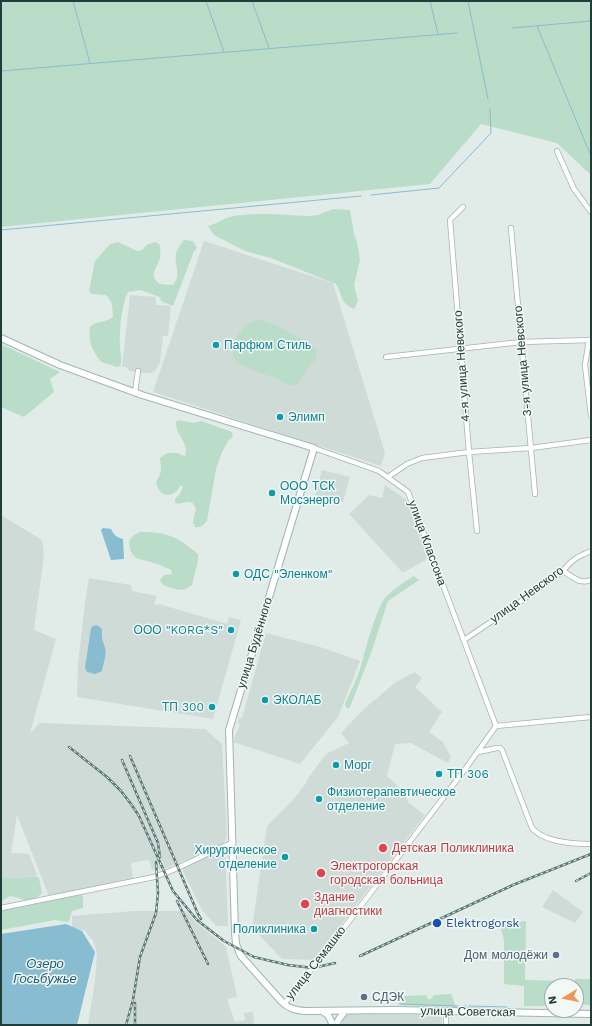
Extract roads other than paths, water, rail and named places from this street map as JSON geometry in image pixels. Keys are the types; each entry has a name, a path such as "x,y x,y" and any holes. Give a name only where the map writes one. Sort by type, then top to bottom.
{"street":[{"path":"557,151 574,189 591,212"},
{"name":"4-я улица Невского","path":"463,207 450,220 477,531"},
{"name":"3-я улица Невского","path":"511,228 535,494"},
{"name":"улица Классона","path":"1,338 60,365 135,392 314,448 379,471 408,492 496,726"},
{"path":"386,357 521,342 590,340 585,365 591,416"},
{"path":"135,392 138,371"},
{"path":"388,477 407,464 422,458 469,452 531,448 591,440"},
{"name":"улица Будённого","path":"284,1004 241,956 236,944 229,730 314,448"},
{"name":"улица Невского","path":"464,640 563,571 576,557 591,551"},
{"path":"563,571 579,581 588,582 591,580"},
{"path":"478,752 496,726 591,717"},
{"path":"478,752 497,748 502,750 532,828 537,834 549,839 591,844"},
{"name":"улица Семашко","path":"284,1004 478,752"},
{"path":"1,908 154,877 232,843"},
{"name":"улица Советская","path":"284,1004 294,1010 321,1011 446,1011 591,1014"},
{"path":"321,1011 328,1015 333,1025"},
{"path":"336,1025 345,1011"},
{"path":"446,1011 446,1025"}],"water":[{"path":"103,528 111,529 116,536 123,539 124,559 111,560 101,530"},
{"path":"97,625 102,629 102,637 106,654 102,671 95,674 87,672 85,668 91,628"},
{"name":"Озеро Госьбужье","path":"66,924 82,931 95,952 77,1025 1,1025 1,934"}],"waterway":[{"path":"73,1 90,63"},
{"path":"206,1 224,52"},
{"path":"252,1 269,48"},
{"path":"430,1 438,34"},
{"path":"468,1 488,99"},
{"path":"512,28 591,21"},
{"path":"537,26 591,156"},
{"path":"1,71 457,33"},
{"path":"371,195 439,188 491,133 490,108"},
{"path":"1,230 361,196"},
{"path":"399,1004 429,1005"},
{"path":"430,1005 458,1006"},
{"path":"469,1006 507,1007"}],"railway":[{"path":"69,747 107,777 131,804 139,816 173,891 197,920 224,941 254,957 288,965 313,968 335,963"},
{"path":"130,756 201,919"},
{"path":"122,760 158,843 160,857"},
{"path":"360,956 513,885 591,854"},
{"path":"126,1025 133,1000 140,957 156,913 158,893 156,862"},
{"path":"576,881 591,873"},
{"path":"177,901 208,964"},
{"path":"135,1003 135,1025"}],"place":[{"name":"Парфюм Стиль","path":"216,345"},
{"name":"Элимп","path":"280,417"},
{"name":"ООО ТСК Мосэнерго","path":"272,493"},
{"name":"ОДС \"Эленком\"","path":"236,574"},
{"name":"ООО \"KORG*S\"","path":"231,630"},
{"name":"ЭКОЛАБ","path":"265,700"},
{"name":"ТП 300","path":"212,707"},
{"name":"Морг","path":"336,765"},
{"name":"ТП 306","path":"439,774"},
{"name":"Физиотерапевтическое отделение","path":"319,799"},
{"name":"Детская Поликлиника","path":"383,848"},
{"name":"Хирургическое отделение","path":"285,857"},
{"name":"Электрогорская городская больница","path":"321,873"},
{"name":"Здание диагностики","path":"305,904"},
{"name":"Elektrogorsk","path":"437,923"},
{"name":"Поликлиника","path":"314,929"},
{"name":"Дом молодёжи","path":"556,955"},
{"name":"СДЭК","path":"364,997"}]}
